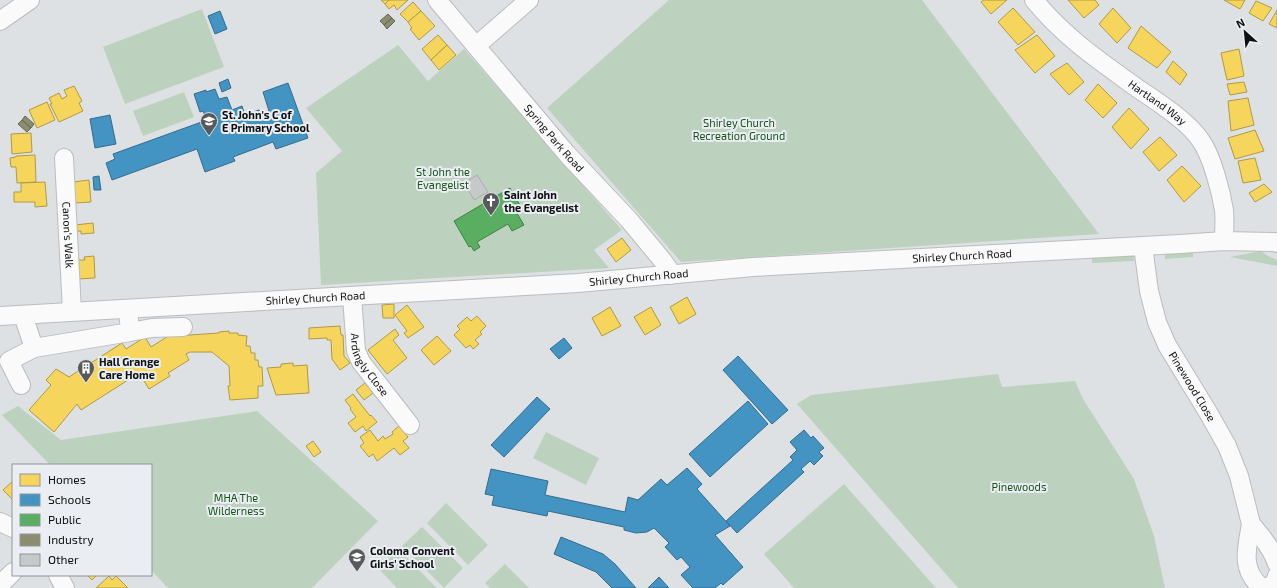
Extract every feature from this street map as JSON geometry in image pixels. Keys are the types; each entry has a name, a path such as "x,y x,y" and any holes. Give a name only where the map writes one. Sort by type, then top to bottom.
{"street":[{"path":"0,22 30,0"},
{"name":"Spring Park Road","path":"437,0 567,154 634,226 663,261 668,268 670,275"},
{"path":"476,46 529,0"},
{"name":"Hartland Way","path":"1034,0 1068,36 1170,111 1199,138 1206,151 1221,196 1224,217 1224,241"},
{"name":"Canon's Walk","path":"64,158 72,311"},
{"name":"Shirley Church Road","path":"0,316 578,283 753,267 1224,241 1276,240"},
{"name":"Pinewood Close","path":"1143,246 1149,291 1157,322 1167,345 1213,419 1227,446 1239,476 1251,524 1246,555 1248,570 1254,582 1260,588 1270,587 1276,580 1277,576"},
{"name":"Ardingly Close","path":"352,296 356,351 358,356 361,362 410,425"},
{"path":"128,309 130,332"},
{"path":"23,315 34,348"},
{"path":"21,385 9,361 34,348 152,328 183,327"},
{"path":"0,522 12,528"},
{"name":"Pinewood Close","path":"1251,524 1265,541 1274,555 1277,564"},
{"path":"0,585 12,573"},
{"path":"59,576 65,588"}],"green space":[{"name":"Shirley Church Recreation Ground","path":"669,0 922,0 1099,234 681,262 547,108"},
{"path":"202,9 224,67 125,104 103,47"},
{"name":"St John the Evangelist","path":"398,45 428,81 464,49 622,230 594,250 609,268 321,285 316,173 342,151 306,108"},
{"path":"184,92 194,117 143,136 133,111"},
{"path":"1261,251 1277,260 1277,266 1230,257"},
{"path":"1193,252 1193,257 1165,259 1165,254"},
{"path":"1134,255 1134,261 1092,263 1092,257"},
{"name":"Pinewoods","path":"998,374 1002,387 1075,381 1083,399 1134,479 1154,536 1165,588 958,588 797,404 811,395"},
{"name":"MHA The Wilderness","path":"18,406 61,440 257,411 378,521 312,588 168,588 152,571 152,464 49,464 2,415"},
{"path":"546,432 599,458 586,485 533,458"},
{"path":"844,484 936,588 794,588 764,554"},
{"path":"446,503 488,545 468,565 427,523"},
{"path":"422,527 463,568 444,588 402,546"},
{"path":"398,549 437,588 397,588 379,569"},
{"path":"505,564 529,588 490,588 485,583"}],"building: Homes":[{"path":"381,0 389,0 385,4"},
{"path":"389,0 408,0 397,10 394,5 389,9 385,4"},
{"path":"984,0 1007,0 991,14 981,2"},
{"path":"1068,0 1095,0 1099,5 1084,18"},
{"path":"1224,0 1245,0 1240,9"},
{"path":"1256,1 1272,8 1263,21 1249,13"},
{"path":"413,2 421,11 408,22 400,14"},
{"path":"1013,8 1035,32 1018,45 998,22"},
{"path":"1113,8 1131,28 1117,43 1099,24"},
{"path":"1277,10 1277,28 1269,24"},
{"path":"421,11 435,26 419,40 410,29 412,28 408,22"},
{"path":"1141,26 1171,52 1157,68 1128,48"},
{"path":"438,35 447,45 431,60 422,49"},
{"path":"1037,35 1055,56 1035,73 1015,50"},
{"path":"447,45 456,55 439,70 431,60"},
{"path":"1239,49 1244,76 1227,80 1221,53"},
{"path":"1173,61 1187,74 1180,85 1166,72"},
{"path":"1067,63 1084,82 1069,95 1050,74"},
{"path":"1244,82 1247,92 1230,95 1227,84"},
{"path":"1098,84 1117,103 1103,118 1085,100"},
{"path":"74,86 82,101 79,103 83,111 59,122 50,104 52,104 49,98 59,93 62,99 67,96 64,90"},
{"path":"1248,98 1254,125 1231,131 1228,101"},
{"path":"47,102 55,120 37,128 29,110"},
{"path":"1129,108 1149,129 1131,149 1112,127"},
{"path":"1255,130 1264,151 1235,159 1228,138"},
{"path":"31,133 32,152 12,154 11,134"},
{"path":"1160,137 1177,155 1159,171 1143,152"},
{"path":"35,155 36,182 17,183 16,167 11,167 10,158 16,156"},
{"path":"1255,158 1261,180 1243,183 1238,161"},
{"path":"1182,166 1201,186 1184,202 1167,180"},
{"path":"89,180 91,202 75,203 73,182"},
{"path":"45,182 47,206 35,207 35,202 14,202 14,192 21,192 21,183"},
{"path":"1264,184 1272,192 1255,202 1249,193"},
{"path":"93,223 94,233 81,234 81,231 76,231 75,225"},
{"path":"622,238 631,250 616,262 607,249"},
{"path":"94,256 95,278 78,279 76,260 85,260 84,257"},
{"path":"687,297 696,314 679,324 670,307"},
{"path":"394,304 394,318 383,318 382,305"},
{"path":"407,305 424,327 408,338 404,333 407,331 395,315"},
{"path":"610,307 621,326 602,336 592,318"},
{"path":"651,307 661,325 645,335 634,317"},
{"path":"477,316 486,326 480,332 482,334 475,340 479,344 473,349 470,345 466,348 454,335 460,329 457,326 467,317 471,321"},
{"path":"340,326 341,335 343,335 344,356 350,363 340,370 332,359 331,340 327,340 327,338 309,339 309,328"},
{"path":"395,329 399,335 393,340 407,358 387,374 368,350"},
{"name":"Hall Grange Care Home","path":"229,331 229,333 238,333 238,335 247,336 246,346 250,346 251,353 255,353 255,360 258,360 259,367 262,367 263,386 258,386 258,398 230,400 228,386 230,386 229,366 212,352 190,352 186,354 189,360 168,373 170,376 149,389 139,373 81,410 77,404 54,432 29,410 51,385 46,380 56,369 69,377 122,343 126,349 145,337 151,347 173,333 175,336"},
{"path":"437,336 451,351 434,365 421,350"},
{"path":"293,363 293,366 307,365 309,393 276,395 267,368 281,367 281,364"},
{"path":"365,383 373,393 364,400 356,390"},
{"path":"353,394 370,416 371,415 377,422 366,431 363,426 355,432 348,423 356,417 345,400"},
{"path":"399,426 408,437 403,441 409,448 400,455 394,448 377,461 373,454 369,457 360,446 364,443 360,437 370,430 378,441 383,436 385,439 393,434 392,432"},
{"path":"313,441 321,452 314,457 306,446"},
{"path":"12,482 12,499 3,490"},
{"path":"88,576 96,576 92,580"},
{"path":"109,576 112,580 116,576 128,588 96,588"}],"building: Schools":[{"path":"220,11 227,29 215,34 208,16"},
{"path":"228,79 231,88 222,92 219,83"},
{"path":"288,83 308,138 276,149 273,142 233,157 235,161 205,172 197,149 112,180 106,163 115,159 113,154 207,120 203,111 200,112 194,94 215,89 219,99 227,97 232,110 242,106 245,115 259,110 261,114 269,111 263,92"},
{"path":"110,115 116,144 95,148 90,119"},
{"path":"99,176 101,190 94,190 93,177"},
{"path":"564,338 572,348 559,359 550,349"},
{"path":"738,356 788,410 772,424 723,370"},
{"path":"537,397 550,409 504,457 491,445"},
{"path":"748,401 768,424 710,477 689,454"},
{"path":"804,430 811,438 813,436 824,448 819,452 823,456 814,465 810,461 801,469 804,472 737,533 726,521 793,460 790,457 797,450 790,442"},
{"path":"687,468 702,484 697,489 730,526 715,535 743,567 723,585 721,583 715,588 693,588 681,575 690,567 681,557 677,560 665,547 669,543 654,528 647,532 636,533 624,530 624,527 548,511 547,516 492,505 494,496 485,494 491,469 548,481 545,495 625,512 628,497 638,500 661,479 667,485"},
{"path":"561,537 603,554 615,564 636,588 612,588 596,572 554,554"},
{"path":"659,577 669,588 648,588"}],"building: Public":[{"name":"Saint John the Evangelist","path":"510,188 521,207 515,210 524,225 512,231 508,224 477,242 480,247 474,251 471,246 469,247 454,221"}],"building: Industry":[{"path":"388,14 392,18 384,25 380,21"},
{"path":"392,18 395,21 387,29 384,25"},
{"path":"25,116 34,124 31,128 22,120"},
{"path":"22,120 31,128 27,132 18,124"}],"building: Other":[{"path":"477,175 488,192 474,200 464,183"}],"place":[{"name":"St. John's C of E Primary School","path":"209,136"},
{"name":"Saint John the Evangelist","path":"491,216"},
{"name":"Hall Grange Care Home","path":"86,383"},
{"name":"Coloma Convent Girls' School","path":"357,572"}]}
